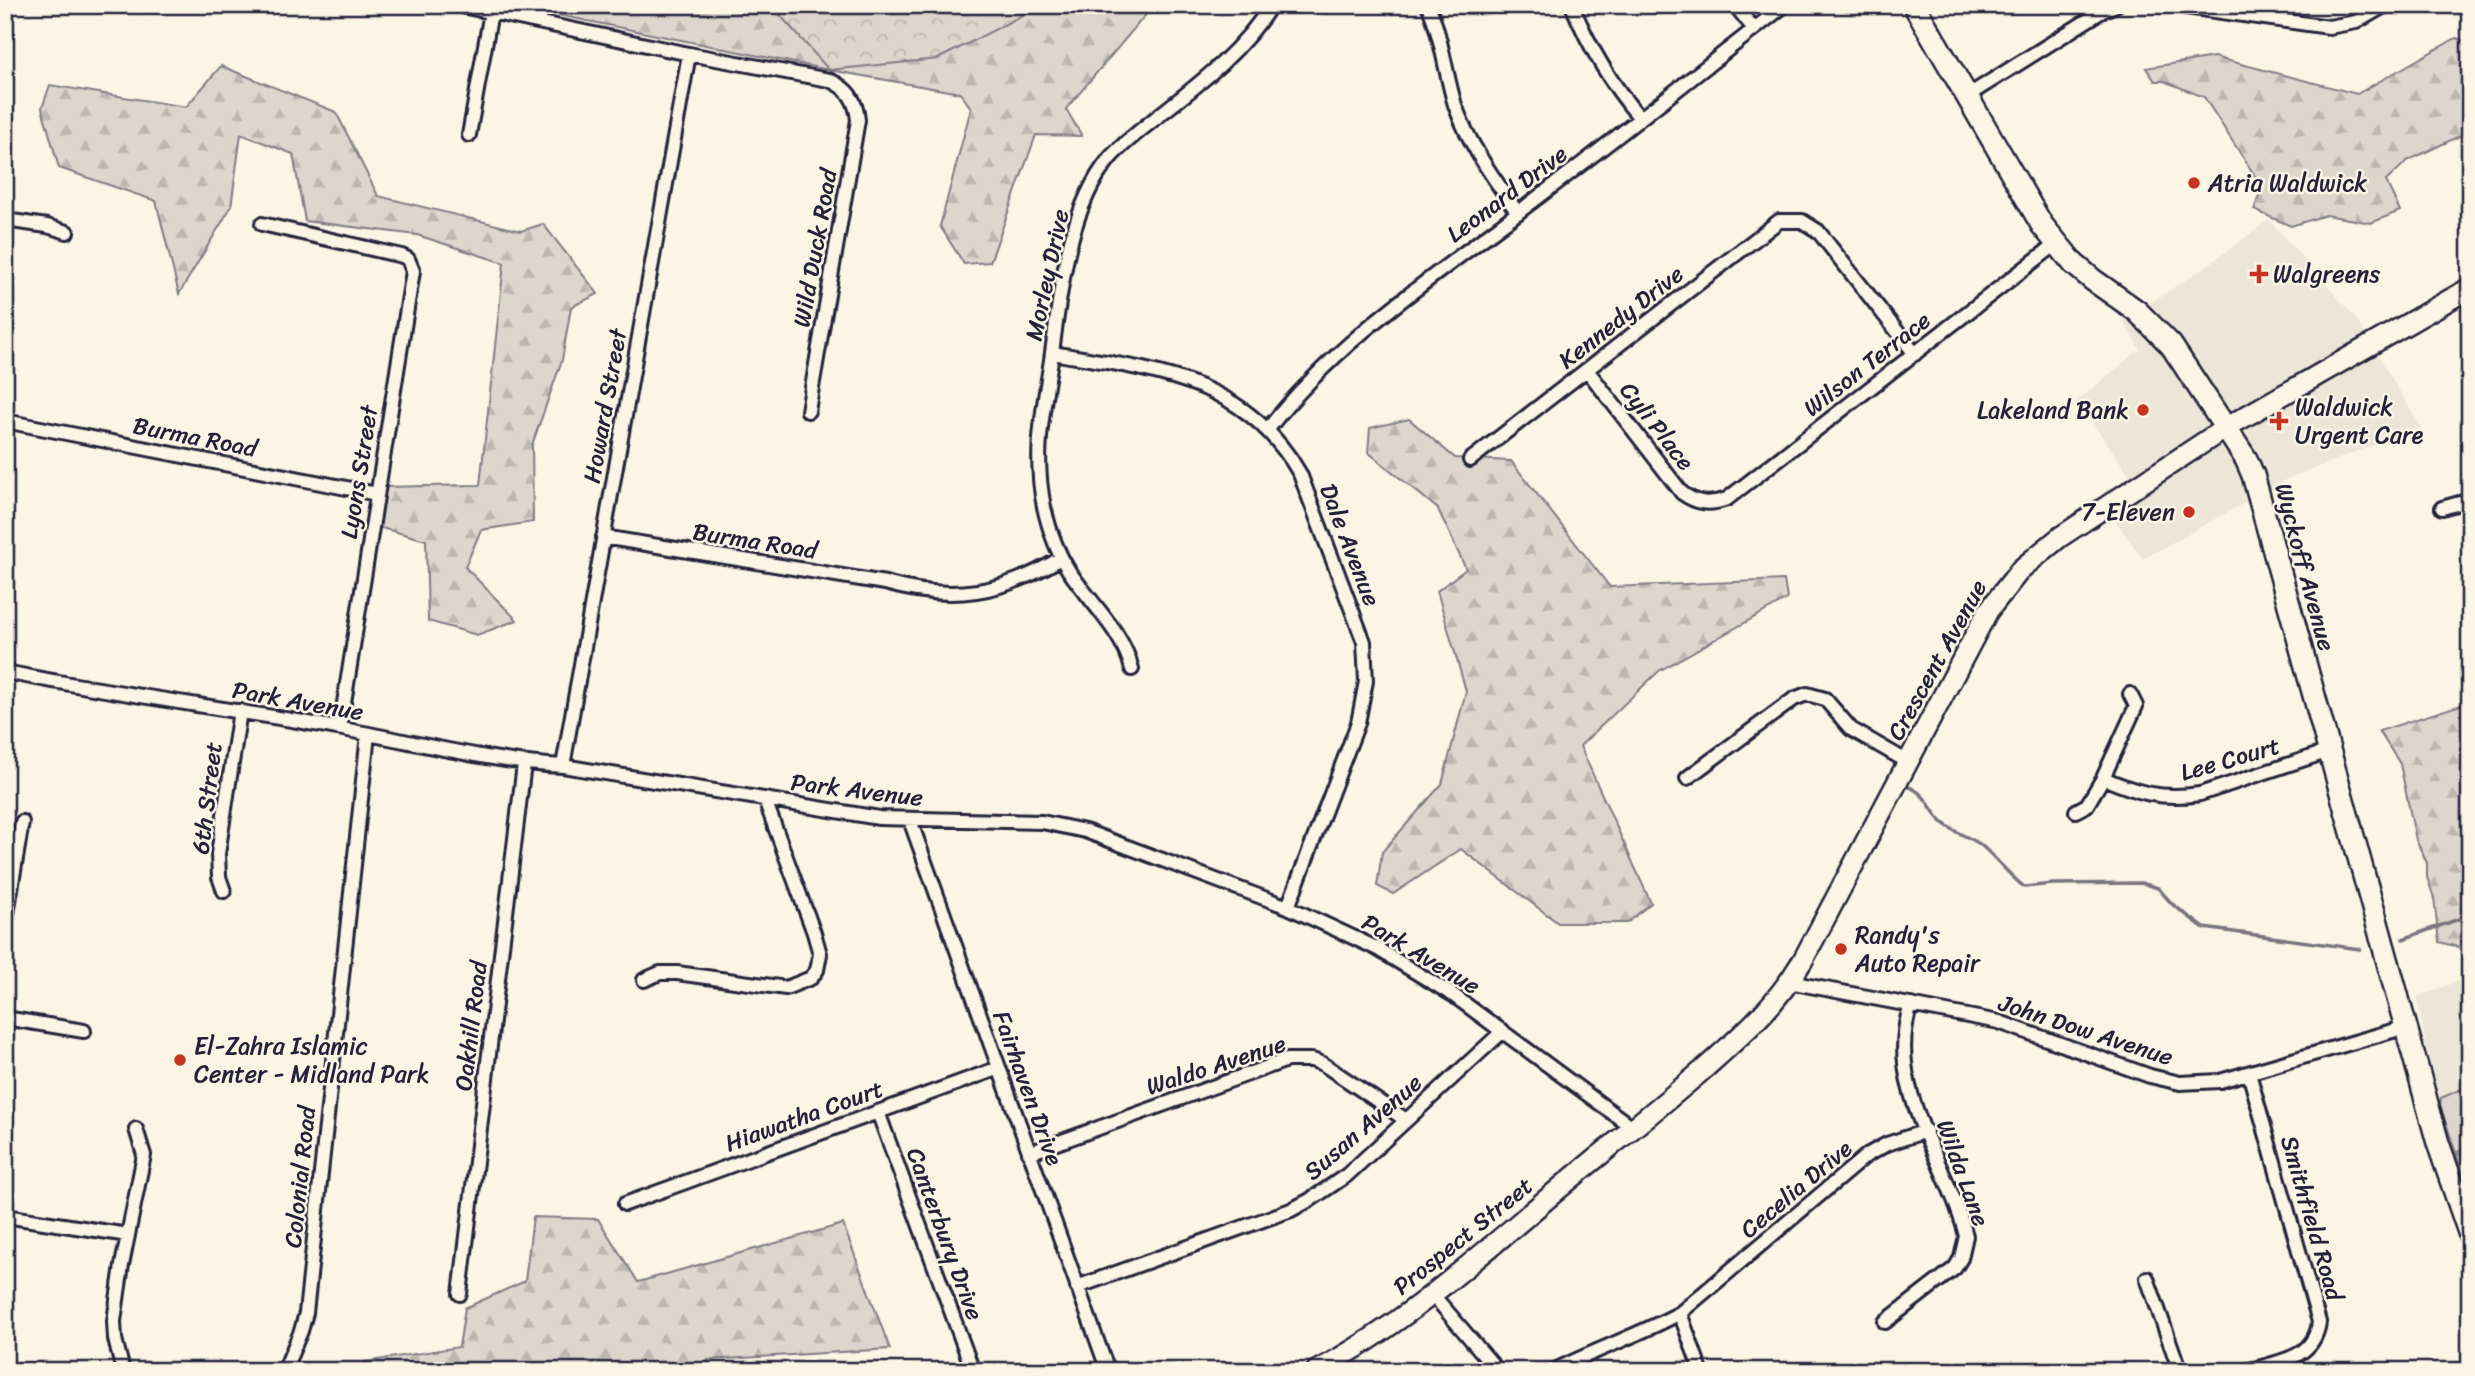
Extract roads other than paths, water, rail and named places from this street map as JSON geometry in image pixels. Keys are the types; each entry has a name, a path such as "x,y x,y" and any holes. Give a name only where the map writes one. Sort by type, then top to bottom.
{"main road":[{"name":"Wyckoff Avenue","path":"1914,5 2042,225 2056,244 2093,280 2137,311 2171,345 2227,427 2253,475 2438,1143 2470,1236"},
{"name":"Crescent Avenue","path":"1633,1128 1756,1023 1790,982 1988,611 2021,569 2060,537 2227,427 2470,288"},
{"name":"Prospect Street","path":"1316,1371 1373,1338 1432,1294 1633,1128"}],"street":[{"path":"457,5 689,54"},
{"name":"Morley Drive","path":"1132,669 1129,654 1119,638 1061,558 1045,508 1038,455 1039,428 1063,276 1081,209 1099,173 1126,142 1208,77 1256,28 1271,5"},
{"path":"1428,5 1440,39 1456,107 1465,130 1487,169 1518,213"},
{"path":"1572,5 1608,76 1640,118"},
{"path":"1735,5 1754,29"},
{"name":"Leonard Drive","path":"1268,429 1303,386 1331,359 1415,290 1785,5"},
{"path":"2084,5 2092,18"},
{"path":"1966,96 2116,5"},
{"path":"2172,5 2226,8 2329,27 2356,22 2386,5"},
{"path":"469,135 491,12"},
{"name":"Wild Duck Road","path":"689,54 829,80 839,84 850,94 857,109 858,120 808,411"},
{"name":"Howard Street","path":"563,766 689,54"},
{"path":"5,220 67,232"},
{"name":"Kennedy Drive","path":"1470,460 1779,221 1802,221 1818,231 1914,354"},
{"name":"Lyons Street","path":"262,224 402,256 408,259 413,271 340,728"},
{"name":"Wilson Terrace","path":"1699,502 1716,503 1727,499 2056,244"},
{"name":"Dale Avenue","path":"1052,352 1116,363 1194,383 1231,400 1268,429 1285,449 1300,474 1364,642 1366,681 1358,723 1288,907"},
{"name":"Cyli Place","path":"1587,370 1682,492 1699,502"},
{"name":"Burma Road","path":"5,422 377,494"},
{"path":"2442,508 2470,500"},
{"name":"Burma Road","path":"603,537 885,583 927,593 978,592 1020,580 1061,558"},
{"name":"Park Avenue","path":"5,673 105,692 340,728 524,764 563,766 879,818 1042,822 1064,825 1288,907 1336,928 1415,970 1460,999 1633,1128"},
{"path":"1687,778 1794,699 1808,694 1825,699 1851,729 1908,762"},
{"path":"2076,811 2087,805 2103,778 2136,706 2130,694"},
{"name":"6th Street","path":"224,891 219,877 218,854 240,711"},
{"name":"Colonial Road","path":"284,1371 302,1331 306,1313 368,734"},
{"name":"Lee Court","path":"2103,778 2141,793 2181,797 2200,794 2329,751"},
{"name":"Oakhill Road","path":"460,1294 524,764"},
{"path":"644,980 660,973 677,973 786,988 811,978 817,970 820,954 814,933 765,800"},
{"name":"Fairhaven Drive","path":"910,820 1108,1371"},
{"path":"5,926 22,822"},
{"name":"John Dow Avenue","path":"1790,982 1999,1022 2162,1080 2200,1084 2220,1082 2406,1027"},
{"name":"Wilda Lane","path":"1885,1322 1955,1268 1965,1247 1966,1236 1964,1224 1905,1072 1904,1034 1911,1005"},
{"path":"5,1018 84,1031"},
{"name":"Susan Avenue","path":"1077,1287 1291,1210 1311,1200 1347,1175 1503,1031"},
{"name":"Waldo Avenue","path":"1029,1153 1299,1058 1323,1064 1406,1120"},
{"name":"Hiawatha Court","path":"625,1204 999,1068"},
{"name":"Smithfield Road","path":"2246,1371 2299,1356 2314,1341 2319,1322 2249,1073"},
{"name":"Canterbury Drive","path":"877,1112 973,1371"},
{"path":"123,1371 114,1321 144,1155 136,1129"},
{"name":"Cecelia Drive","path":"1553,1371 1680,1313 1867,1155 1887,1144 1926,1131"},
{"path":"5,1216 128,1235"},
{"path":"2147,1278 2180,1371"},
{"path":"1432,1294 1498,1371"},
{"path":"1680,1313 1701,1371"}],"waterway":[{"path":"1907,786 1923,796 1945,824 1981,845 2024,887 2141,883 2158,888 2172,904 2204,928 2360,949"},
{"path":"2403,939 2470,915"}],"place":[{"name":"Atria Waldwick","path":"2194,183"},
{"name":"Walgreens","path":"2259,274"},
{"name":"Lakeland Bank","path":"2143,410"},
{"name":"Waldwick Urgent Care","path":"2279,421"},
{"name":"7-Eleven","path":"2189,512"},
{"name":"Randy's Auto Repair","path":"1841,949"},
{"name":"El-Zahra Islamic Center - Midland Park","path":"180,1060"}]}
